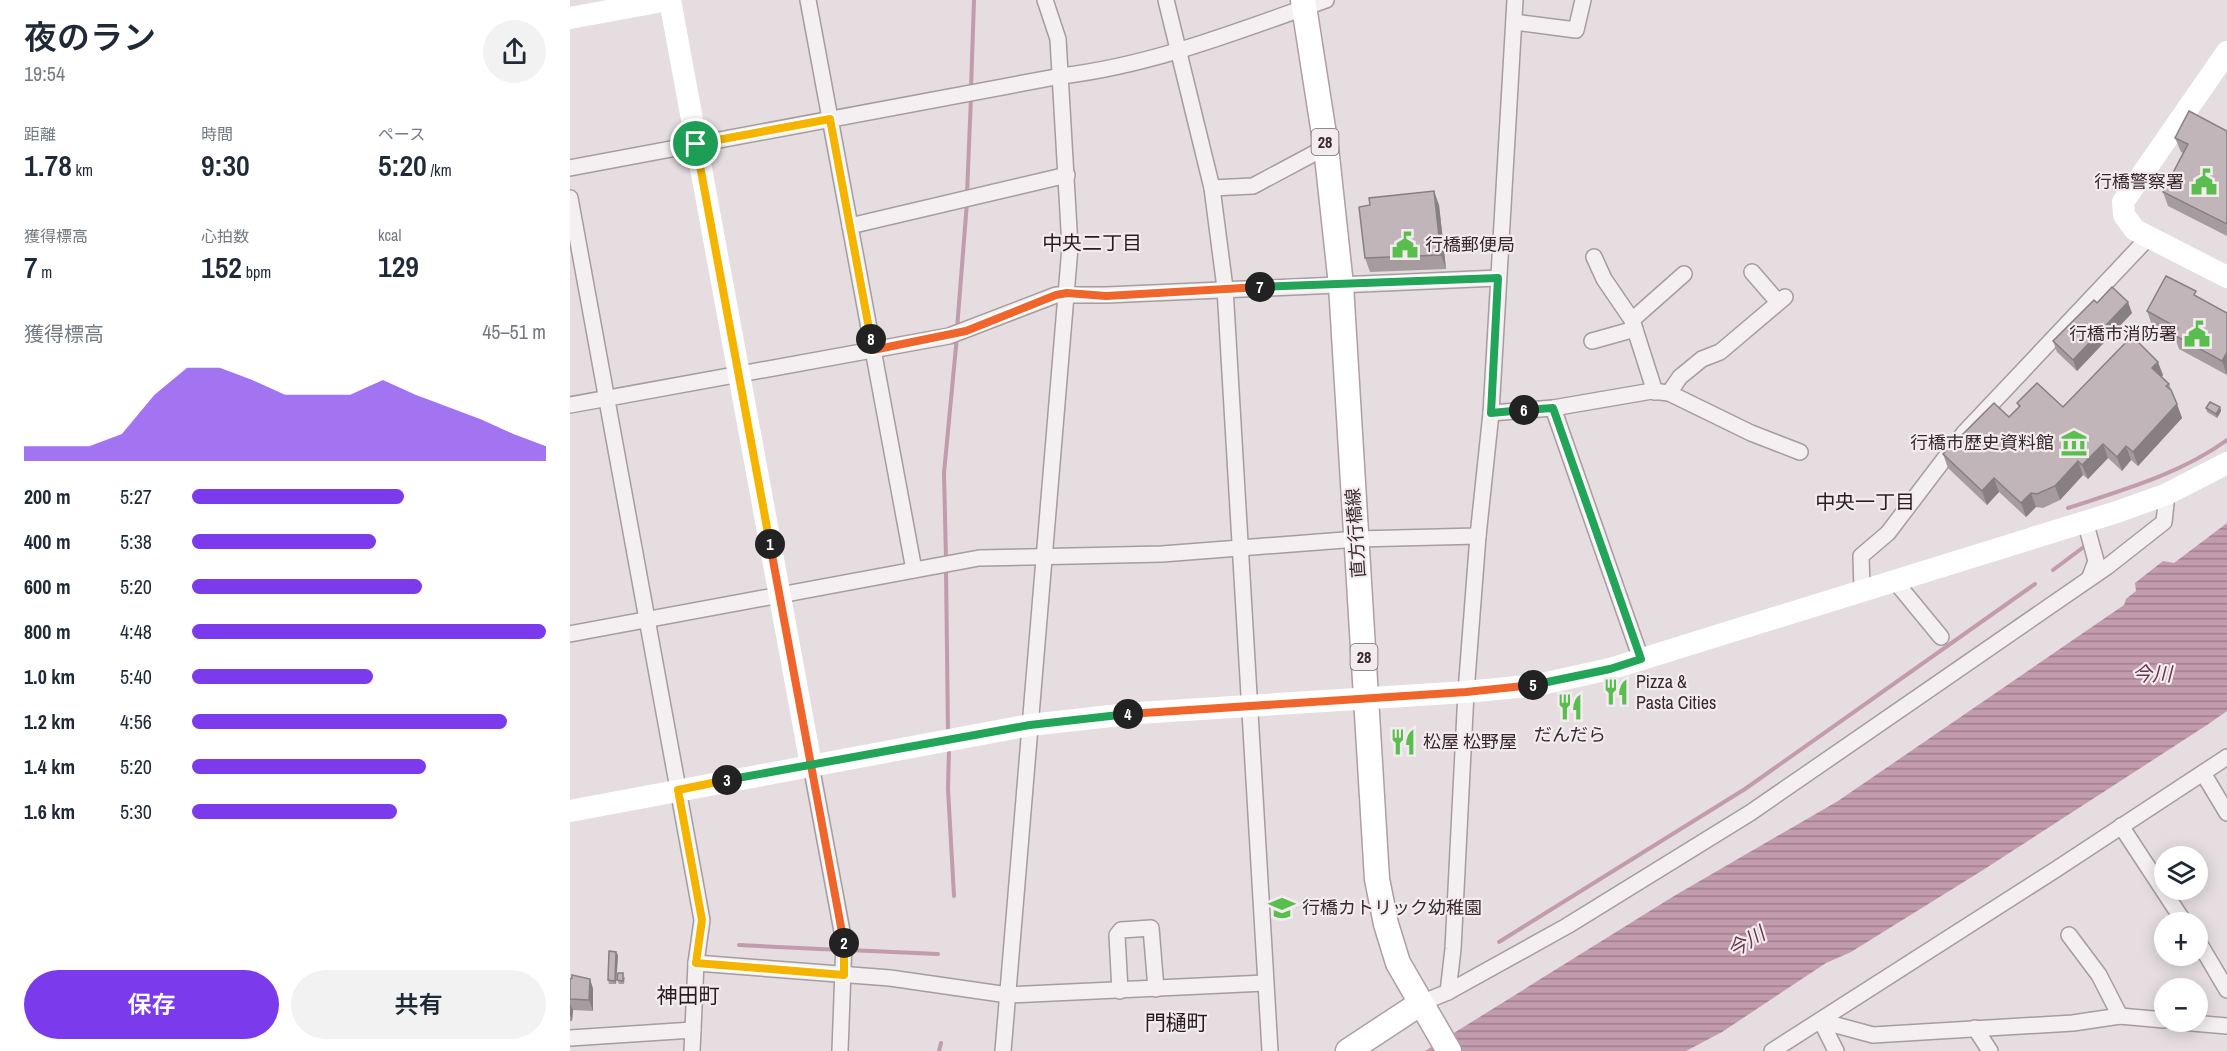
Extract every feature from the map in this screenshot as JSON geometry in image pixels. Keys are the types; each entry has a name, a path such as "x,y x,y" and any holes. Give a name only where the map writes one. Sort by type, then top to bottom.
{"main road":[{"name":"直方行橋線","path":"1311,2 1341,285 1377,879 1386,924 1398,963 1449,1051"},
{"path":"1348,1051 1425,1011"}],"street":[{"path":"570,18 669,0 844,942 840,1051"},
{"path":"808,0 914,570"},
{"path":"1003,1051 1070,247 1058,39 1045,0"},
{"path":"1166,0 1212,188 1225,288 1270,1051"},
{"path":"1448,992 1453,949 1466,692 1478,536 1491,413 1515,0"},
{"path":"1514,22 1576,30 1583,0"},
{"path":"570,168 1061,76 1109,70 1179,52 1311,2"},
{"path":"2227,52 2124,202 2124,215 2135,230 2227,277"},
{"path":"1212,188 1253,186 1326,147"},
{"path":"850,226 1067,175"},
{"path":"570,198 702,920 696,963 692,1051"},
{"path":"1862,590 1861,556 1888,533 1964,433 2148,238"},
{"path":"1594,257 1604,279 1633,324 1662,392 1751,433 1800,452"},
{"path":"1491,413 1553,408 1662,392 1702,359 1720,352 1781,299 1752,272"},
{"path":"1592,341 1633,324 1683,274"},
{"path":"570,405 966,331 1056,295 1067,293 1106,296 1225,288 1498,278"},
{"path":"1553,408 1641,659"},
{"path":"570,812 1030,725 1138,713 1367,699 1537,685 1641,659 2085,521 2167,494 2227,463"},
{"path":"1425,1011 1448,992 1567,926 1750,813 2090,577 2164,522 2167,494"},
{"path":"2085,521 2096,561 2090,577"},
{"path":"570,634 780,597 979,558 1162,554 1357,539 1478,536"},
{"path":"1894,580 1941,637"},
{"path":"1772,1051 2227,757"},
{"path":"2203,773 2227,813"},
{"path":"2121,826 2177,912"},
{"path":"1120,991 1117,935 1121,930 1152,928 1156,989"},
{"path":"2069,935 2099,975 2120,1016"},
{"path":"2208,958 2227,990"},
{"path":"696,963 890,978 1008,994 1265,983"},
{"path":"1821,1021 1873,1035 2073,1023 2120,1016 2154,1019"},
{"path":"1821,1021 1836,1051"},
{"path":"2208,1024 2227,1026"},
{"path":"1975,1028 1990,1051"},
{"path":"570,1038 693,1030"}],"water":[{"name":"今川","path":"2227,523 2227,711 2207,725 1983,870 1851,952 1826,963 1722,1032 1686,1051 1425,1051 1674,896 1838,801 2124,605 2126,599 2136,591 2135,583 2163,561 2174,563"}],"building":[{"name":"行橋警察署","path":"2189,111 2227,131 2227,224 2163,192 2188,144 2175,138"},
{"name":"行橋郵便局","path":"1434,191 1441,255 1365,258 1359,207 1370,205 1369,198"},
{"name":"行橋市消防署","path":"2166,276 2196,291 2194,295 2227,313 2227,352 2222,361 2174,335 2178,328 2147,311"},
{"path":"2112,287 2128,302 2073,360 2053,341 2094,300 2097,303"},
{"path":"2132,336 2158,362 2152,368 2169,384 2166,386 2171,390 2177,404 2133,452 2126,446 2117,457 2103,444 2082,465 2078,461 2055,486 2037,494 2031,493 2021,503 1994,478 1982,491 1943,454 1994,403 2009,417 2020,406 2017,403 2037,383 2063,407"},
{"path":"2210,402 2220,407 2216,414 2206,408"},
{"path":"609,951 616,952 615,981 608,980"},
{"path":"618,973 623,973 623,981 617,980"},
{"path":"572,975 590,979 589,1000 570,999"}],"waterway":[{"path":"971,89 974,0"},
{"path":"967,194 971,97"},
{"path":"957,329 967,202"},
{"path":"946,559 944,473 957,336"},
{"path":"2068,508 2171,472 2227,440"},
{"path":"2053,570 2085,546"},
{"path":"946,569 948,733"},
{"path":"1499,942 1745,789 2035,584"},
{"path":"949,749 948,789 954,896"},
{"path":"739,945 841,950"},
{"path":"848,950 938,954"},
{"path":"939,1051 941,1043"}],"place":[{"name":"行橋警察署","path":"2204,182"},
{"name":"行橋郵便局","path":"1405,245"},
{"name":"行橋市消防署","path":"2197,334"},
{"name":"行橋市歴史資料館","path":"2074,443"},
{"name":"Pizza & Pasta Cities","path":"1616,692"},
{"name":"だんだら","path":"1570,707"},
{"name":"松屋 松野屋","path":"1403,742"},
{"name":"行橋カトリック幼稚園","path":"1282,908"}],"district":[{"name":"中央二丁目","path":"1092,243"},
{"name":"中央一丁目","path":"1865,502"},
{"name":"神田町","path":"688,996"},
{"name":"門樋町","path":"1176,1023"}],"route":[{"path":"696,144 812,765 819,814 844,942 844,975 696,963 702,920 678,790 812,765 939,741 1030,725 1138,713 1466,692 1537,685 1610,669 1641,659 1612,581 1586,495 1553,408 1491,413 1498,278 1225,288 1106,296 1067,293 1056,295 949,336 873,350 830,119 696,144"}]}
